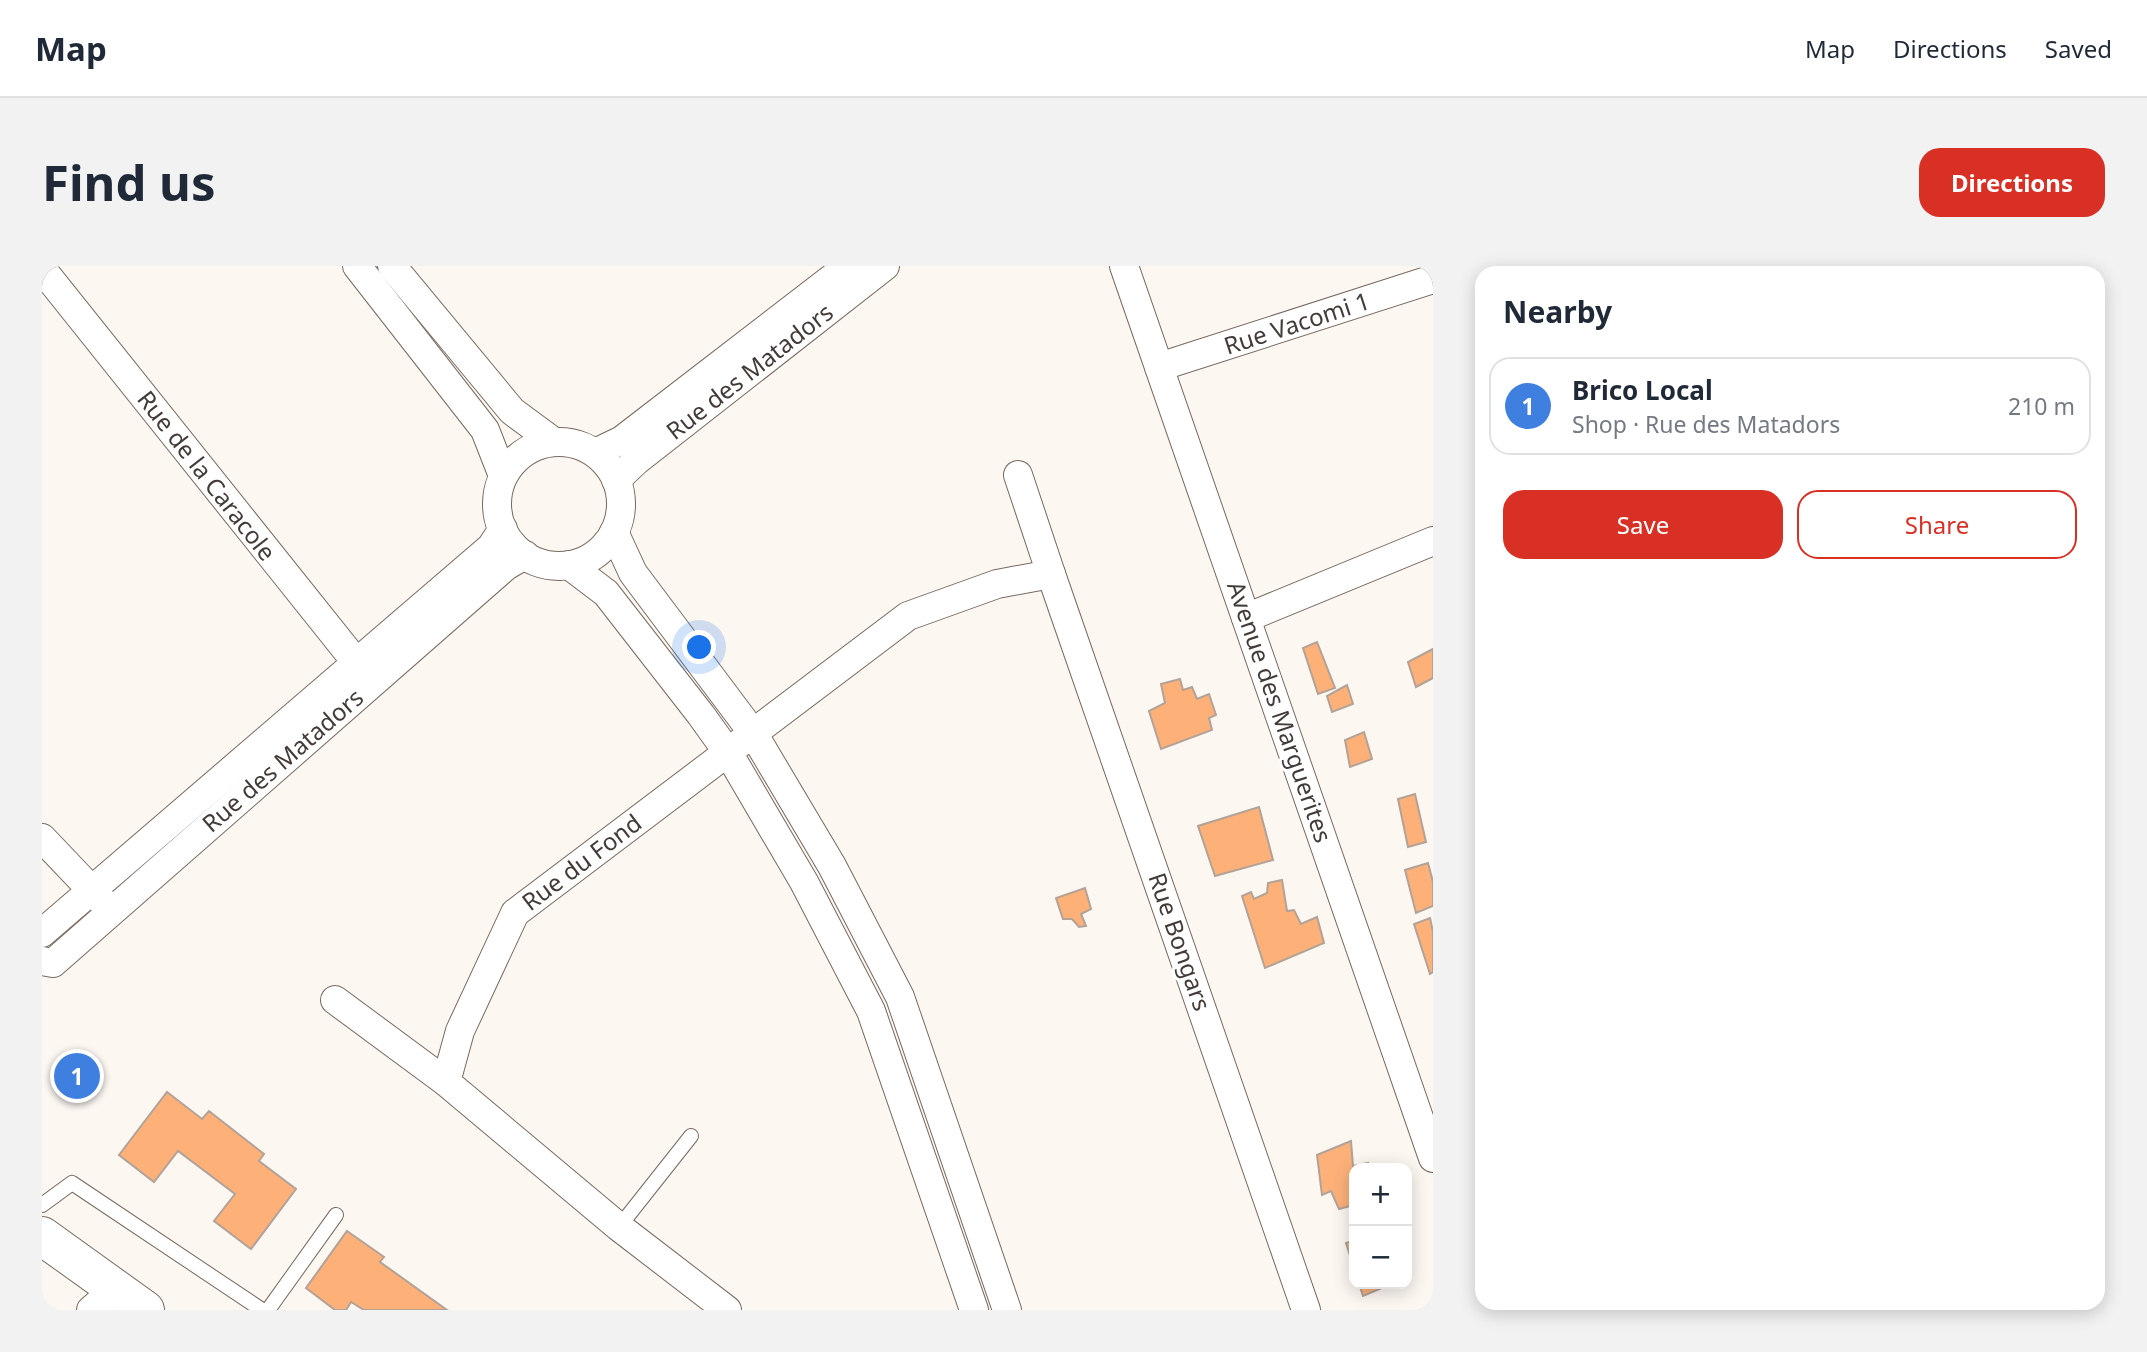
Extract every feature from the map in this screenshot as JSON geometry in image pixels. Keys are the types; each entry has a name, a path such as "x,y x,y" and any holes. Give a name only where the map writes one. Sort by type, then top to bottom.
{"main road":[{"path":"42,1236 117,1303"}],"street":[{"name":"Rue des Matadors","path":"595,453 622,440 848,266"},
{"name":"Rue des Matadors","path":"616,480 636,461 885,266"},
{"name":"Avenue des Marguerites","path":"1124,266 1433,1158"},
{"name":"Rue de la Caracole","path":"42,269 364,673"},
{"path":"378,270 512,411 554,442"},
{"path":"378,270 485,429 503,477"},
{"name":"Rue Vacomi 1","path":"1160,367 1433,279"},
{"path":"554,442 583,446 595,453 616,480 621,506 614,532 595,554 569,565 550,565 524,555 503,529 497,497 503,477 524,453 554,442"},
{"name":"Rue Bongars","path":"1018,475 1306,1310"},
{"name":"Rue des Matadors","path":"42,961 53,963 111,912 364,673 491,547 503,529"},
{"path":"614,532 633,573 753,733 832,866 1007,1310"},
{"path":"1246,618 1433,541"},
{"name":"Rue des Matadors","path":"42,933 364,673 506,565 524,555"},
{"path":"569,565 606,593 729,754 804,882 886,1004 974,1310"},
{"path":"729,754 908,616 997,584 1051,574"},
{"name":"Rue du Fond","path":"446,1082 460,1031 516,913 729,754"},
{"path":"42,838 111,912"},
{"path":"335,1000 446,1082 619,1227 727,1310"}],"lane":[{"path":"619,1227 691,1136"},
{"path":"42,1205 72,1183 262,1310"},
{"path":"268,1310 336,1215"}],"building":[{"path":"1317,642 1335,688 1318,694 1303,648"},
{"path":"1433,649 1433,678 1416,687 1408,662"},
{"path":"1180,679 1183,690 1192,687 1197,699 1209,694 1216,715 1209,718 1212,730 1161,749 1149,711 1165,703 1161,684"},
{"path":"1347,685 1353,704 1332,712 1327,696"},
{"path":"1364,732 1372,759 1350,767 1345,740"},
{"path":"1415,794 1426,842 1408,847 1398,799"},
{"path":"1259,807 1273,860 1215,876 1198,826"},
{"path":"1428,863 1433,882 1433,906 1416,913 1405,870"},
{"path":"1282,880 1287,911 1294,910 1301,924 1317,917 1324,943 1265,968 1242,896 1251,892 1254,899 1267,893 1268,883"},
{"path":"1085,888 1091,909 1081,914 1086,926 1079,927 1072,919 1063,919 1056,898"},
{"path":"1430,918 1433,932 1433,972 1430,974 1414,924"},
{"path":"167,1092 202,1119 209,1111 264,1154 259,1161 296,1189 251,1249 214,1221 235,1194 178,1151 154,1182 119,1155"},
{"path":"1351,1141 1353,1163 1349,1163 1349,1206 1339,1209 1331,1191 1322,1195 1317,1155"},
{"path":"347,1231 384,1257 380,1262 447,1310 364,1310 351,1302 346,1310 335,1310 306,1288"},
{"path":"1361,1289 1380,1289 1363,1296"}],"place":[{"name":"Brico Local","path":"77,1076"}]}
